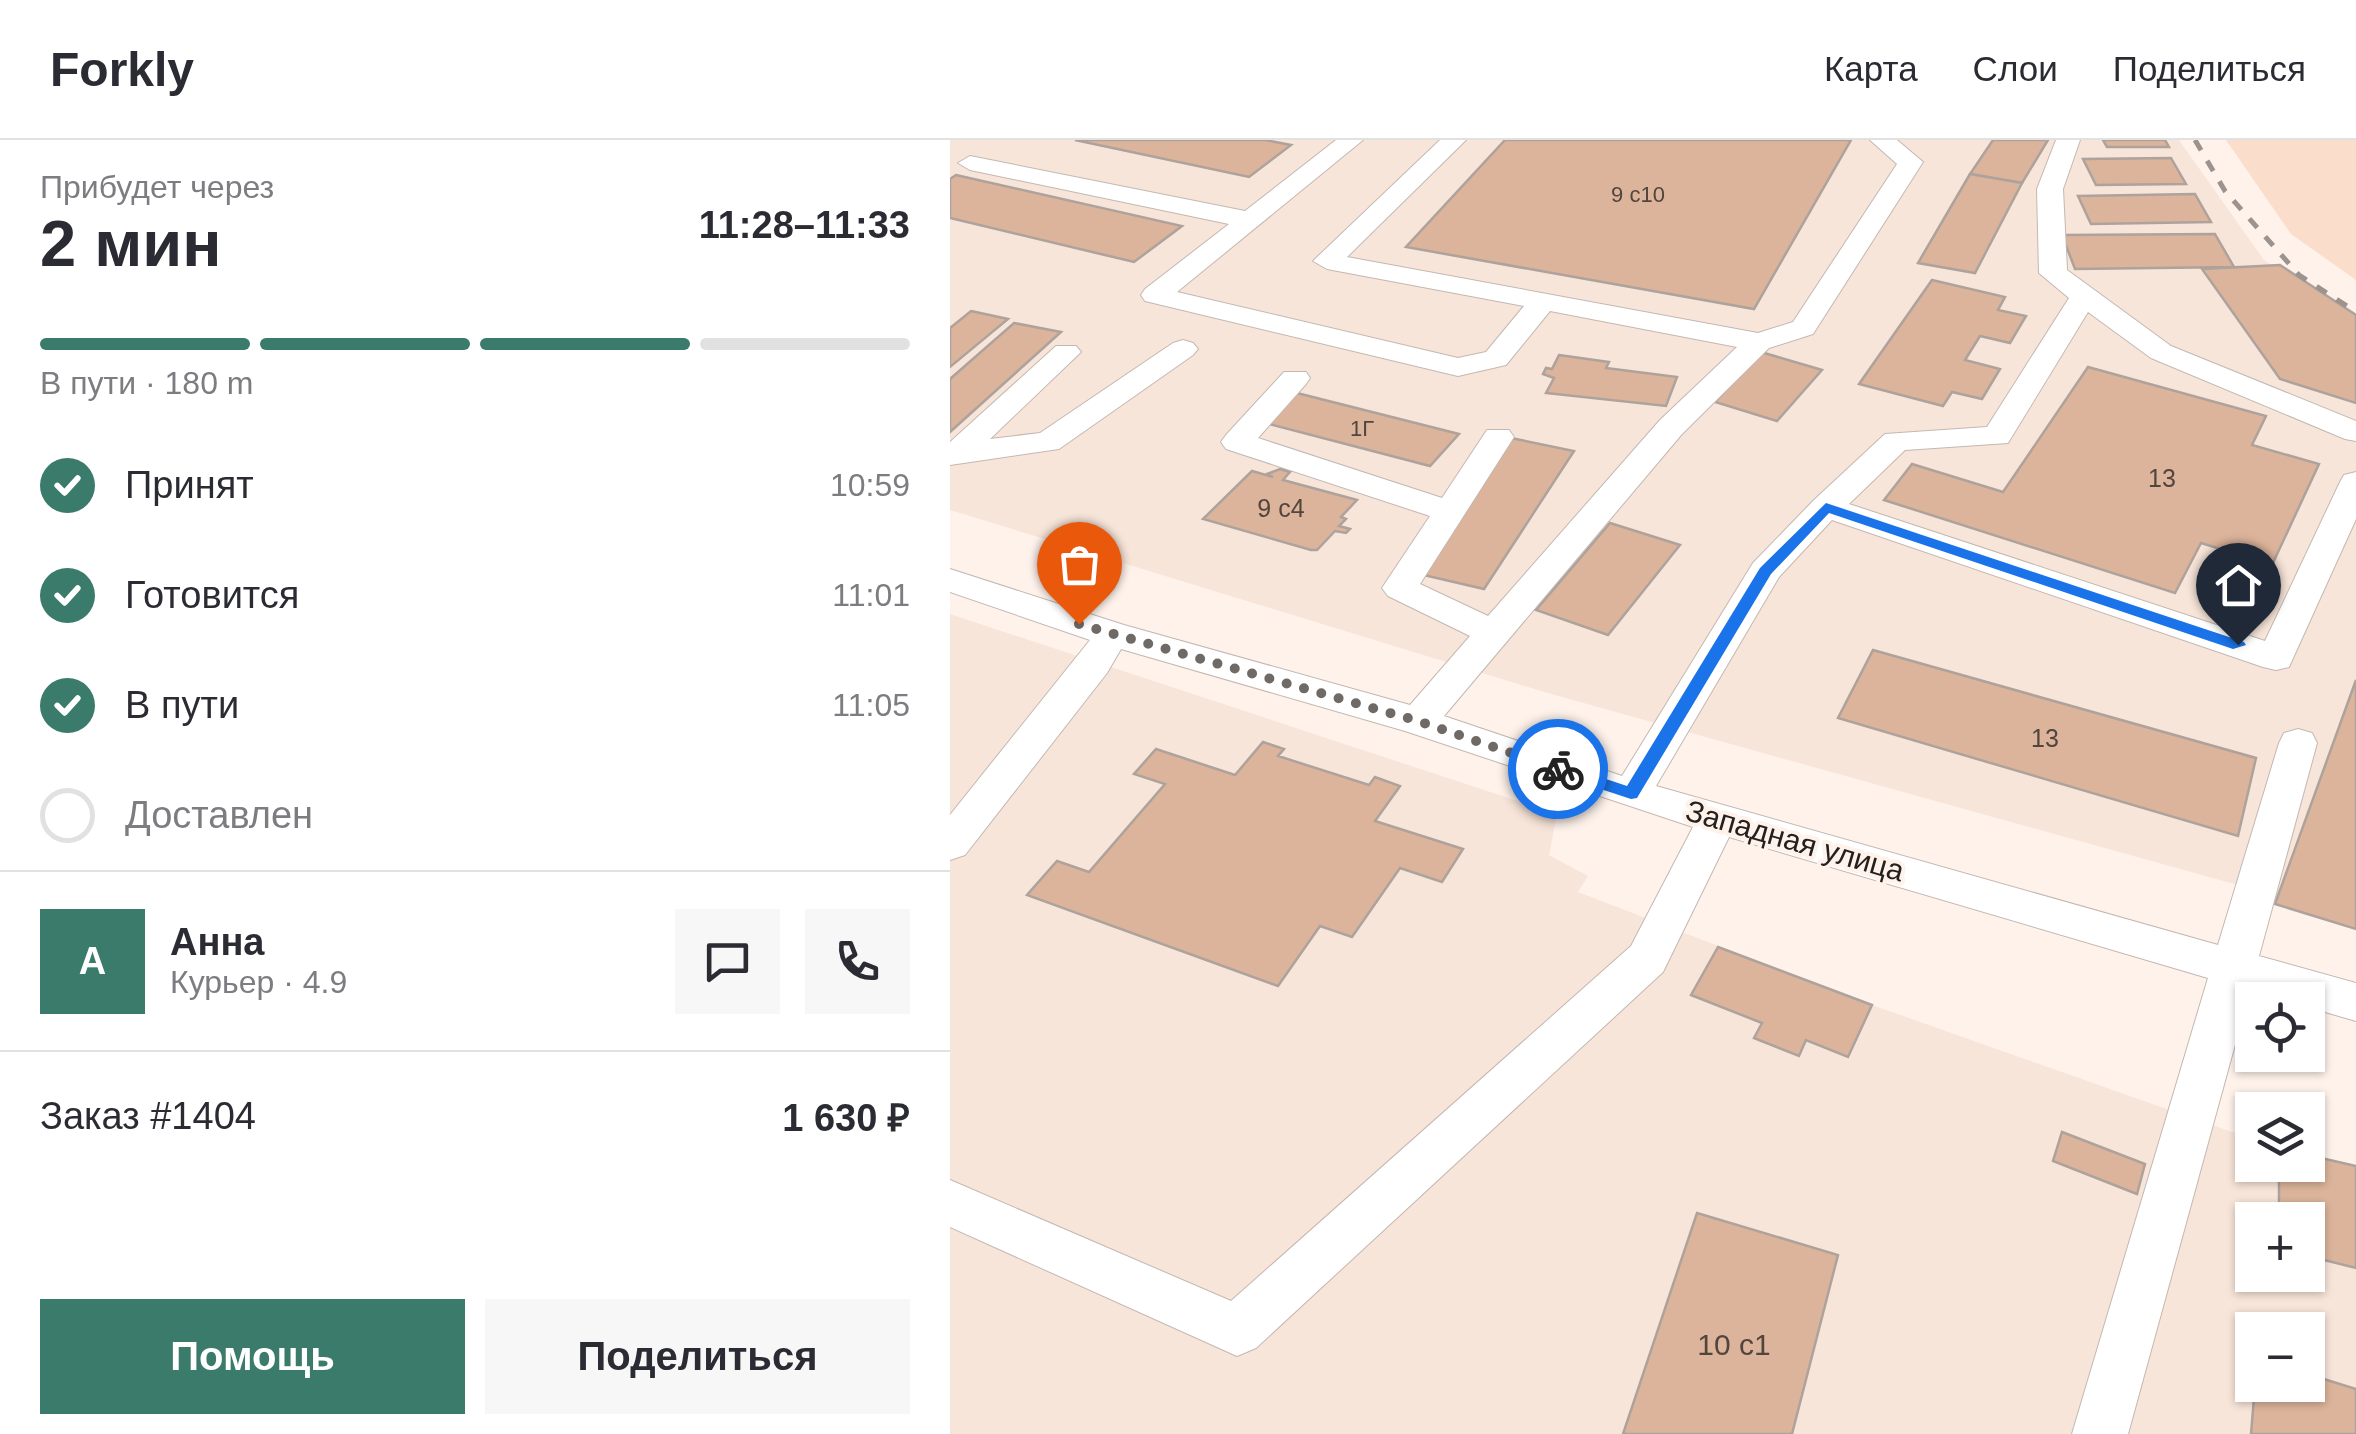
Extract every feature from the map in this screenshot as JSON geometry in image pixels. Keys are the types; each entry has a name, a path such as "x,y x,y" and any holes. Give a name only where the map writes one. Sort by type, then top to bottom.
{"street":[{"path":"960,169 1004,140"},
{"path":"1351,140 1155,295 1458,368 1496,359 1542,302"},
{"path":"1454,140 1327,261 1760,342"},
{"path":"1418,721 1671,427 1760,342 1803,328 1911,162 1882,140"},
{"path":"2068,140 2050,189 2053,273 2160,352 2356,432"},
{"path":"960,169 1250,220"},
{"path":"1631,794 1765,572 1896,441 1996,436 2084,296"},
{"path":"953,455 1048,442 1184,350"},
{"path":"953,455 1066,352"},
{"path":"1295,378 1237,442 1450,511"},
{"path":"1494,633 1400,588 1498,436"},
{"path":"1826,507 2276,658 2356,482"},
{"name":"Западная улица","path":"950,580 1111,634 1418,721 1631,794 2356,1002"},
{"path":"950,844 1094,664 1111,634"},
{"path":"2100,1434 2298,743"},
{"path":"950,1203 1236,1330 1647,959 1718,819"}],"shaded area":[{"path":"950,140 2179,140 2264,260 2356,322 2356,918 1544,692 950,510"},
{"path":"2226,140 2356,140 2356,280 2291,234"},
{"path":"950,614 1557,814 1549,855 1588,876 1578,892 1872,1005 2235,1133 2235,1182 2325,1182 2325,1159 2356,1166 2356,1434 950,1434"}],"building":[{"path":"1075,140 1265,140 1291,145 1249,177"},
{"path":"1505,140 1851,140 1754,309 1406,247"},
{"path":"1993,140 2048,140 2022,183 1970,174"},
{"path":"2103,140 2165,140 2169,147 2107,147"},
{"path":"2171,158 2186,184 2096,185 2083,159"},
{"path":"1970,174 2022,183 1975,273 1918,263"},
{"path":"956,175 1182,226 1134,262 950,218 950,179"},
{"path":"2195,194 2211,222 2091,224 2078,196"},
{"path":"2215,234 2234,267 2075,269 2062,235"},
{"path":"2280,265 2356,315 2356,403 2280,379 2202,269"},
{"path":"1932,280 2005,297 1998,310 2026,316 2010,343 1980,336 1965,360 2000,369 1982,399 1952,392 1943,406 1859,384"},
{"path":"971,311 1008,319 950,367 950,328"},
{"path":"1014,323 1061,332 950,432 950,379"},
{"path":"1761,352 1822,370 1777,421 1715,402"},
{"path":"1559,355 1609,362 1606,368 1677,377 1666,406 1546,393 1554,378 1543,374 1546,368 1552,369"},
{"path":"2088,367 2266,416 2252,445 2319,464 2272,565 2201,543 2175,593 1884,500 1912,464 2003,492"},
{"path":"1297,393 1459,434 1430,466 1265,423"},
{"path":"1511,438 1574,451 1484,589 1415,573"},
{"path":"1280,469 1290,472 1283,480 1357,500 1341,517 1346,519 1339,526 1350,529 1346,533 1335,531 1317,550 1311,550 1203,519 1252,471 1273,477 1267,474"},
{"path":"1610,523 1680,545 1608,635 1536,610"},
{"path":"1873,650 2256,758 2238,836 1838,718"},
{"path":"2356,680 2356,929 2275,904"},
{"path":"1263,742 1284,749 1278,756 1369,785 1375,777 1400,786 1375,821 1463,849 1442,882 1400,868 1352,937 1320,926 1278,986 1027,895 1057,861 1089,872 1165,784 1134,774 1156,749 1235,775"},
{"path":"1718,947 1872,1005 1848,1057 1806,1040 1799,1056 1754,1038 1762,1023 1691,995"},
{"path":"2062,1132 2145,1164 2137,1194 2053,1161"},
{"path":"2325,1159 2356,1166 2356,1268 2325,1260 2325,1202 2279,1202 2279,1182 2325,1182"},
{"path":"1697,1213 1838,1255 1792,1434 1623,1434"},
{"path":"2325,1379 2356,1389 2356,1434 2251,1434 2254,1402 2325,1402"}],"railway":[{"path":"2195,140 2225,191 2299,275 2356,312"}],"way so far":[{"path":"1079,624 1418,721 1558,769"}],"route":[{"path":"1558,769 1631,794 1765,572 1826,507 2238,645"}]}
